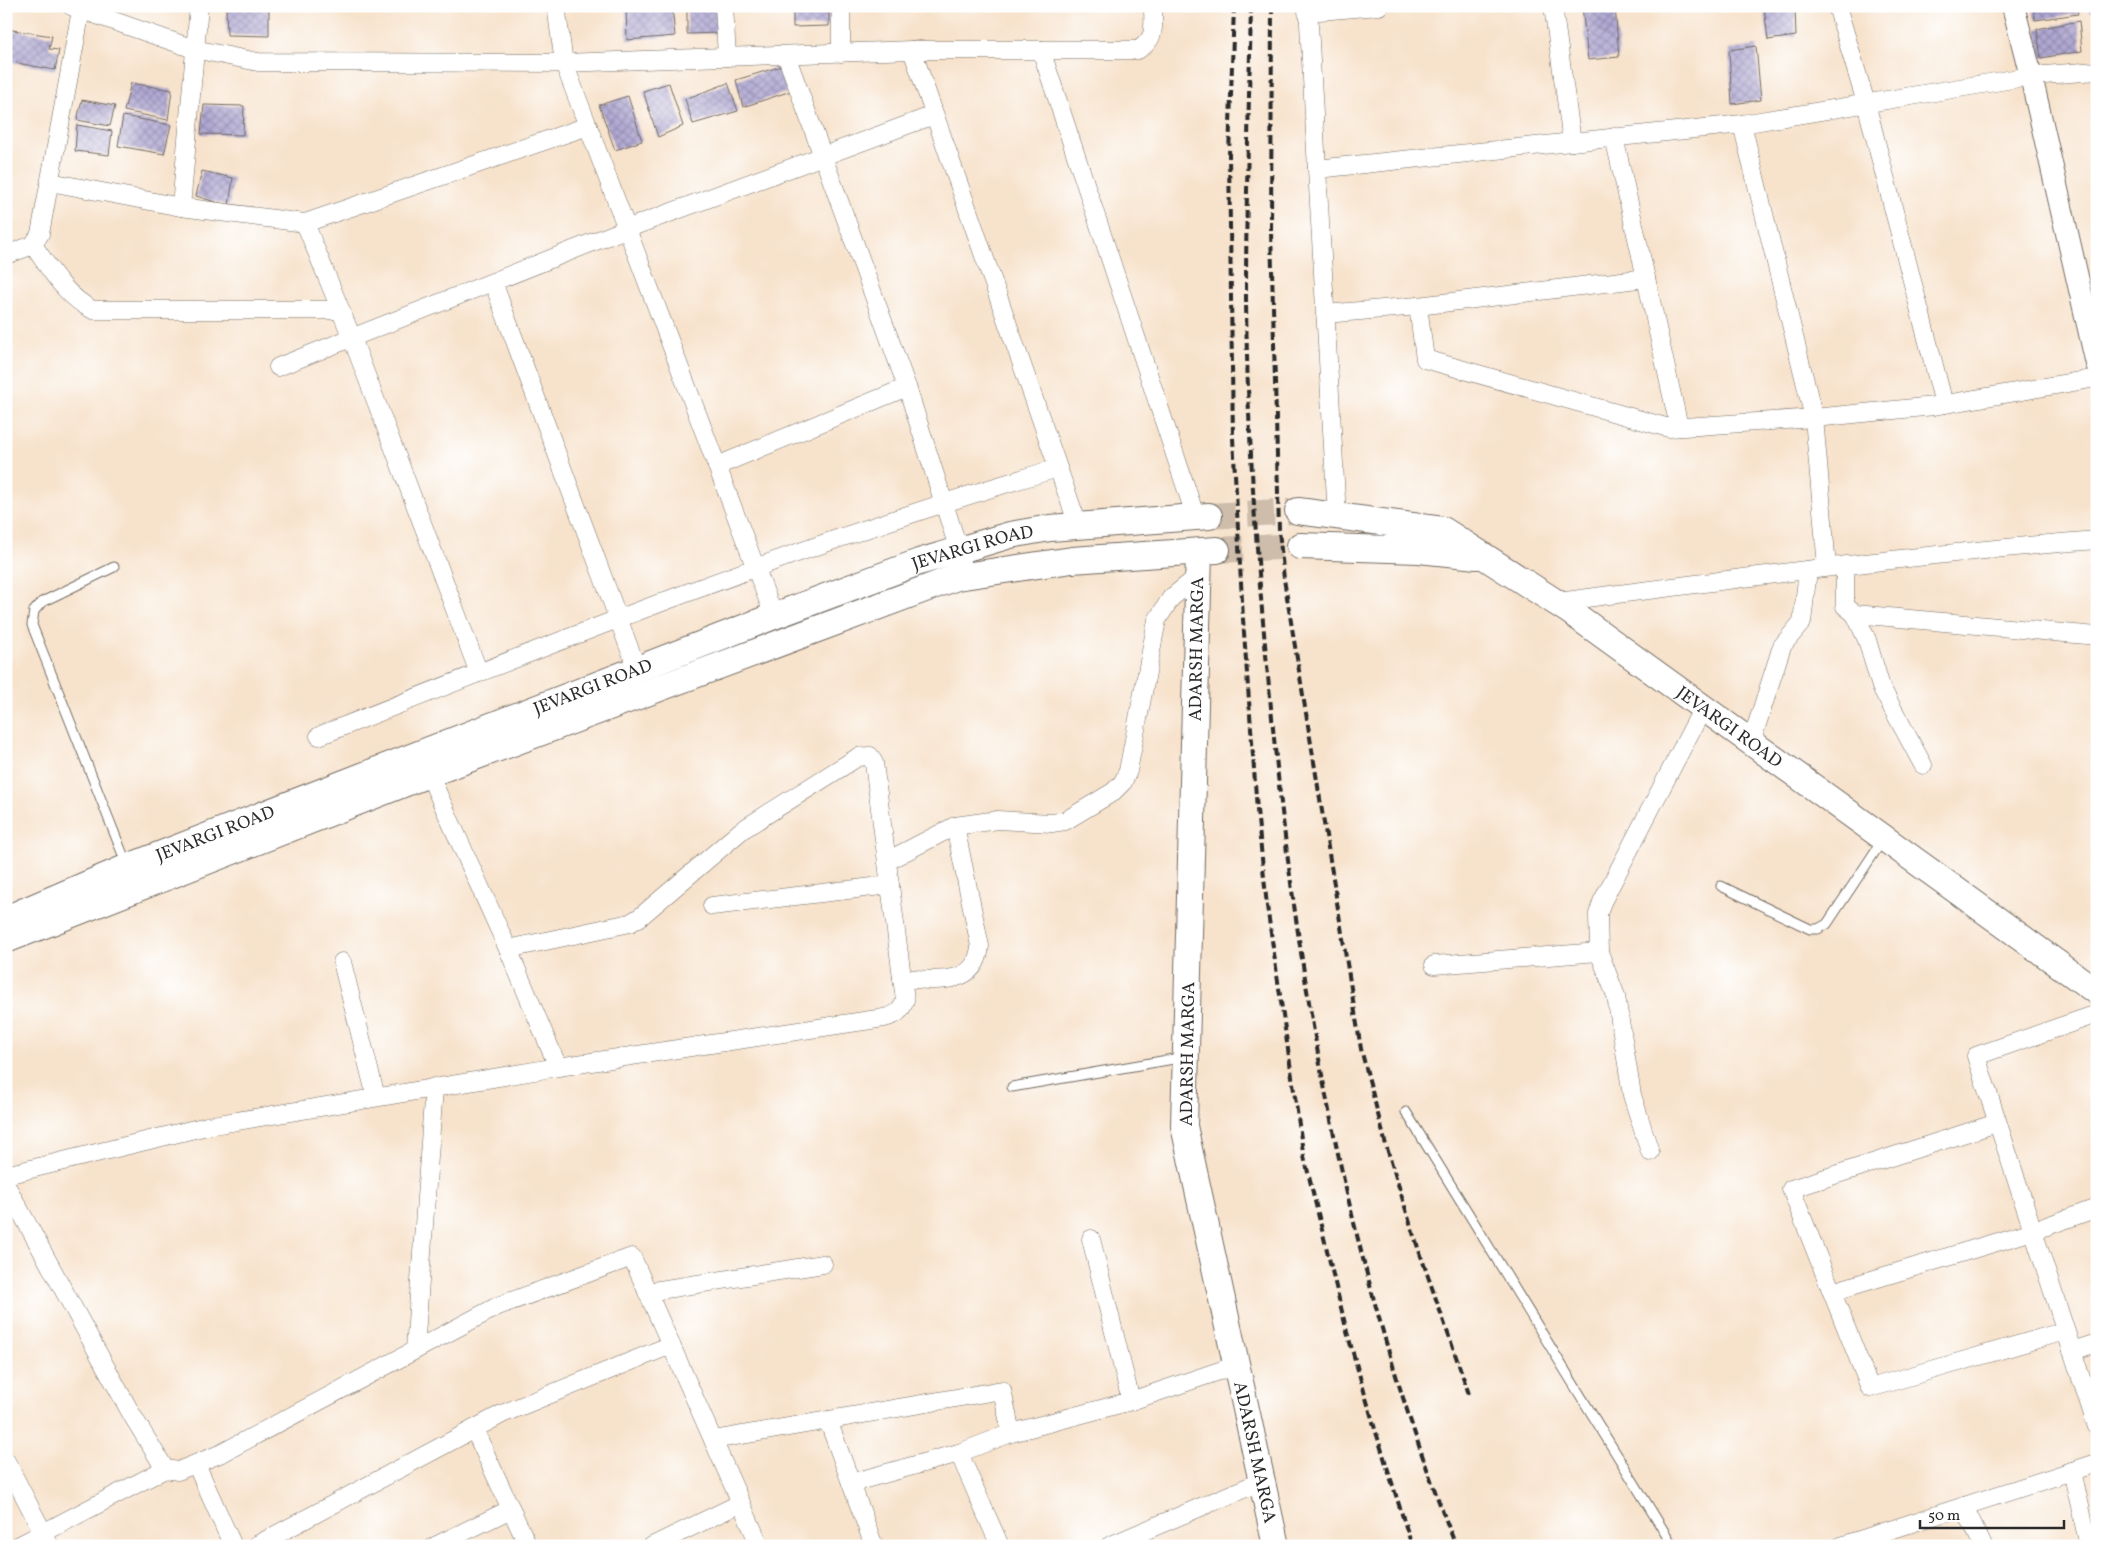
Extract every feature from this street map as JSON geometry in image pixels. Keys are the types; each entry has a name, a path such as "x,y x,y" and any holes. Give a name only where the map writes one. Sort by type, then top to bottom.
{"main road":[{"name":"JEVARGI ROAD","path":"1298,511 1443,530 1556,602 2097,992"},
{"name":"JEVARGI ROAD","path":"6,919 128,867 890,572 1010,535 1078,525 1202,516"},
{"path":"1300,546 1418,550 1483,557"},
{"path":"6,940 429,774 957,576 1072,560 1204,560"},
{"name":"ADARSH MARGA","path":"1204,560 1184,1126 1276,1546"}],"street":[{"path":"181,207 199,6"},
{"path":"556,6 564,63 757,567 774,616"},
{"path":"724,6 727,57"},
{"path":"840,6 841,53"},
{"path":"6,254 33,245 40,234 50,182 76,8 194,49 258,62 564,63 912,50 1138,50 1149,43 1153,31 1153,6"},
{"path":"1337,516 1307,9 1379,6"},
{"path":"1553,6 1572,142"},
{"path":"1838,6 1866,104 1944,404"},
{"path":"2013,6 2031,76 2097,364"},
{"path":"912,50 1078,525"},
{"path":"1041,50 1202,516"},
{"path":"786,55 907,387 967,575"},
{"path":"1317,169 1742,124 2031,76 2097,71"},
{"path":"278,367 626,229 934,115"},
{"path":"1742,124 1814,418 1827,567"},
{"path":"50,182 181,207 305,223 588,126"},
{"path":"1614,138 1679,427"},
{"path":"305,223 352,338 479,673"},
{"path":"33,245 67,292 79,303 93,310 340,310"},
{"path":"1325,314 1418,306 1646,278"},
{"path":"492,282 637,669"},
{"path":"1418,306 1425,359 1669,428 1814,418 1944,404 2097,378"},
{"path":"717,466 907,387"},
{"path":"319,736 619,617 943,502 1058,468"},
{"path":"1556,602 1827,567 2097,540"},
{"path":"887,861 955,826 998,820 1052,823 1065,821 1113,792 1123,782 1128,771 1157,620 1171,598 1204,560"},
{"path":"1845,566 1845,606 1855,614 1867,640 1881,687 1924,766"},
{"path":"1751,744 1782,646 1802,622 1808,570"},
{"path":"1855,614 2097,636"},
{"path":"1650,1152 1632,1095 1616,996 1599,952 1598,914 1602,902 1703,708"},
{"path":"6,1175 207,1126 434,1087 895,1015 902,1010 905,1000 876,769 870,756 865,755 846,764 742,830 640,917 630,923 508,949"},
{"path":"429,774 508,949 558,1067"},
{"path":"902,978 936,980 955,978 971,970 978,959 980,946 955,826"},
{"path":"712,906 890,885"},
{"path":"1434,965 1599,952"},
{"path":"342,962 376,1097"},
{"path":"2097,1014 1976,1056 2097,1427"},
{"path":"415,1350 434,1087"},
{"path":"1998,1124 1791,1189 1870,1388 2065,1331"},
{"path":"6,1185 132,1415 165,1470"},
{"path":"1832,1292 2032,1231 2097,1208"},
{"path":"1091,1239 1131,1401"},
{"path":"18,1546 47,1539 165,1470 178,1471 222,1453 498,1306 632,1257 760,1546"},
{"path":"647,1292 823,1264"},
{"path":"2072,1351 2097,1343"},
{"path":"255,1546 502,1414 671,1345"},
{"path":"851,1483 959,1453 1011,1433 1131,1401 1237,1365"},
{"path":"713,1440 1002,1390 1011,1433"},
{"path":"828,1420 874,1546"},
{"path":"474,1430 528,1546"},
{"path":"959,1453 1000,1546"},
{"path":"6,1461 47,1539"},
{"path":"1842,1546 2097,1463"},
{"path":"196,1464 233,1546"},
{"path":"2072,1471 2090,1546"},
{"path":"1109,1546 1262,1482"},
{"path":"652,1546 741,1503"},
{"path":"1964,1506 1983,1546"},
{"path":"435,1546 511,1509"}],"lane":[{"path":"114,567 42,602 34,612 32,625 128,867"},
{"path":"1721,886 1810,929 1818,929 1827,924 1884,838"},
{"path":"1012,1087 1186,1056"},
{"path":"1406,1112 1673,1546"}],"building":[{"path":"226,6 269,6 269,36 227,35"},
{"path":"626,6 672,6 675,36 627,40"},
{"path":"687,6 721,6 721,33 687,34"},
{"path":"793,6 829,6 829,26 793,27"},
{"path":"1582,6 1615,6 1619,57 1588,60"},
{"path":"1764,6 1795,6 1796,36 1768,40"},
{"path":"2033,6 2076,6 2078,14 2035,20"},
{"path":"2089,6 2097,6 2097,11 2090,13"},
{"path":"2079,21 2082,51 2041,58 2037,29"},
{"path":"6,29 52,36 49,49 59,50 55,70 6,61"},
{"path":"1756,46 1761,100 1732,104 1729,50"},
{"path":"782,66 791,91 743,107 736,80"},
{"path":"131,83 172,90 168,120 124,111"},
{"path":"669,83 683,126 658,137 643,91"},
{"path":"728,83 738,111 693,124 685,99"},
{"path":"628,96 642,141 615,150 599,105"},
{"path":"82,100 115,106 110,126 77,120"},
{"path":"204,105 244,106 243,135 201,134"},
{"path":"123,116 171,125 164,154 118,146"},
{"path":"77,125 112,131 109,155 75,151"},
{"path":"202,171 233,178 229,206 196,196"}],"tunnel":[{"path":"1209,516 1298,511"},
{"path":"1217,550 1300,546"}],"railway":[{"path":"1234,6 1229,155 1233,438 1243,619 1257,810 1267,906 1303,1152 1347,1332 1412,1546"},
{"path":"1251,6 1246,297 1251,447 1257,547 1270,697 1281,806 1295,914 1312,1021 1333,1128 1357,1234 1385,1339 1418,1443 1456,1546"},
{"path":"1272,6 1271,232 1279,530 1284,579 1361,1049 1386,1145 1414,1236 1469,1394"}]}
